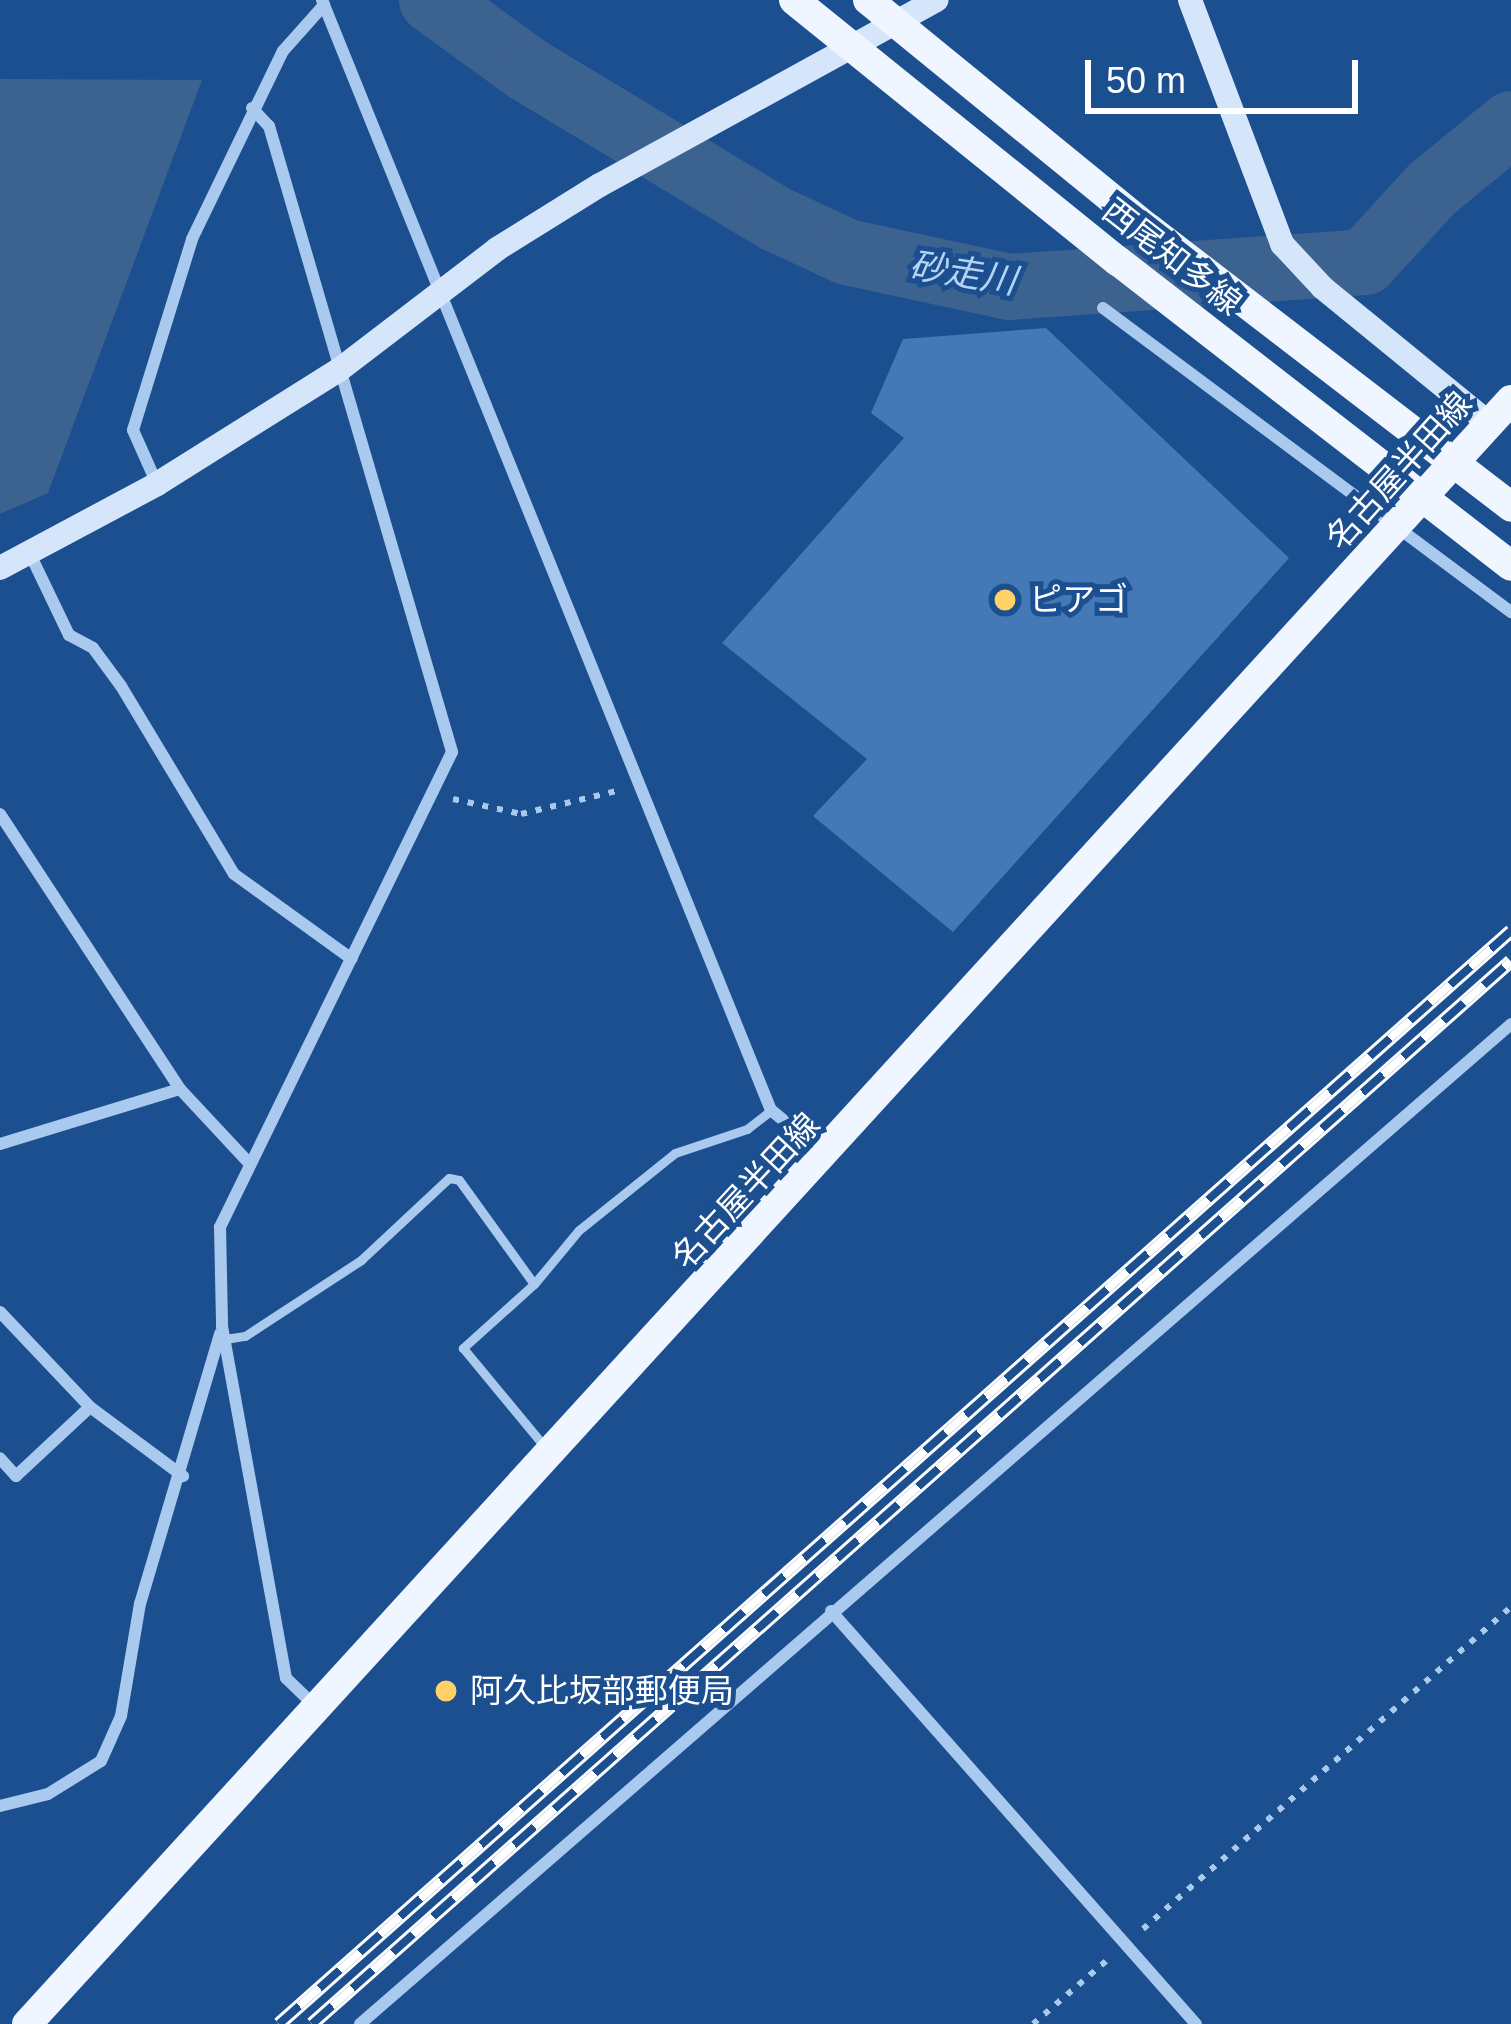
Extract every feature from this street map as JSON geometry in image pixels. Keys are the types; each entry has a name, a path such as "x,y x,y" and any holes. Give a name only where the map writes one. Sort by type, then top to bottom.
{"main road":[{"name":"西尾知多線","path":"794,0 1118,261 1511,566"},
{"name":"西尾知多線","path":"868,0 1148,228 1511,507"},
{"name":"名古屋半田線","path":"27,2024 826,1156 1511,400"}],"street":[{"path":"0,568 157,484 339,370 442,290 625,170 937,0"},
{"path":"1190,0 1282,244 1323,288 1490,424"},
{"path":"157,484 137,452 139,397 192,239 283,51 323,2 644,785 771,1109 826,1156"},
{"path":"252,108 269,125 446,718 452,752 220,1227 224,1332 286,1678 318,1708"},
{"path":"1103,308 1511,612"},
{"path":"30,554 69,635 93,648 121,686 234,874 352,959"},
{"path":"0,814 179,1089 250,1165"},
{"path":"360,2024 1511,1024"},
{"path":"0,1144 179,1089"},
{"path":"0,1312 89,1407 183,1476"},
{"path":"0,1806 48,1794 101,1761 121,1717 140,1604 224,1332"},
{"path":"0,1458 16,1476 89,1407"},
{"path":"831,1611 1196,2024"}],"lane":[{"path":"553,1454 464,1348 534,1284 579,1230 675,1153 747,1129 771,1109"},
{"path":"224,1332 245,1336 362,1260 449,1178 459,1180 534,1284"}],"path":[{"path":"431,795 521,814 644,785"},
{"path":"1034,2024 1511,1607"}],"water":[{"path":"0,79 202,80 48,493 0,514"}],"building":[{"name":"ピアゴ","path":"1046,328 1289,558 953,932 813,816 867,759 722,643 904,438 871,413 903,339"}],"waterway":[{"name":"砂走川","path":"432,0 527,69 776,219 847,252 1009,287 1365,262 1432,189 1511,124"}],"railway":[{"path":"279,2024 1511,931"},
{"path":"312,2024 1511,961"}],"place":[{"name":"ピアゴ","path":"1005,600"},
{"name":"阿久比坂部郵便局","path":"446,1691"}]}
